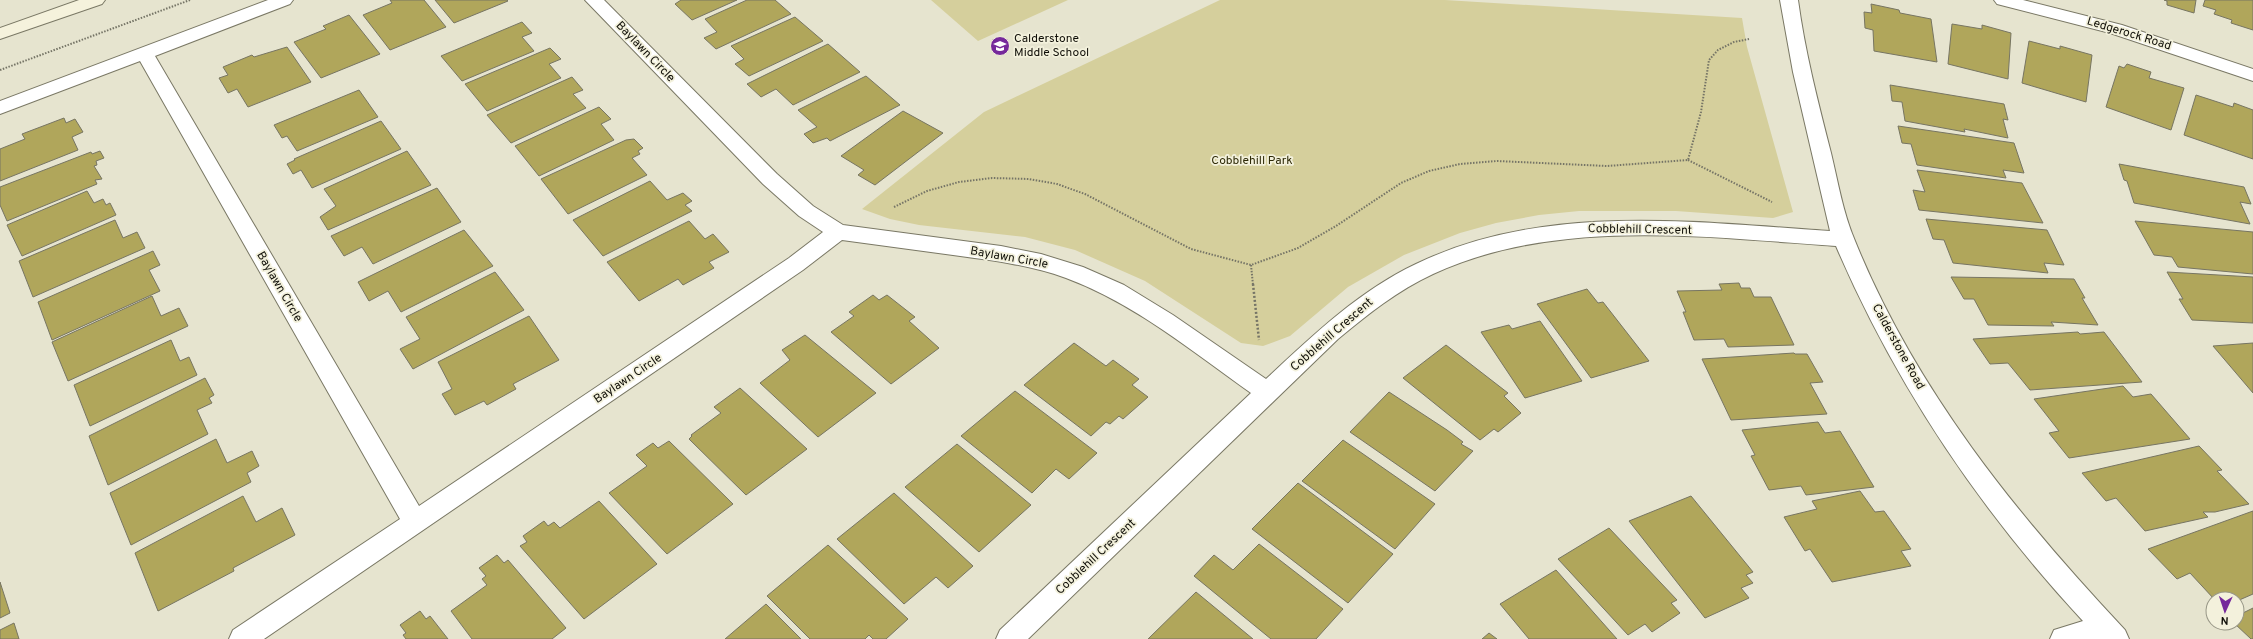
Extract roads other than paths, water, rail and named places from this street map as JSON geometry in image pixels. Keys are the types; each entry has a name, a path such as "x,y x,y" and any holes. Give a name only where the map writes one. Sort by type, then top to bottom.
{"main road":[{"path":"0,34 96,0"}],"street":[{"path":"0,108 284,0"},
{"name":"Baylawn Circle","path":"594,0 770,179 806,211 838,232 1001,254 1041,262 1076,273 1122,295 1267,392"},
{"name":"Calderstone Road","path":"1788,0 1793,36 1834,205 1844,239 1895,347 1934,410 1992,494 2057,575 2110,633"},
{"name":"Ledgerock Road","path":"2003,0 2116,29 2253,75"},
{"name":"Baylawn Circle","path":"144,53 415,522"},
{"name":"Cobblehill Crescent","path":"1008,639 1232,428 1267,392 1330,334 1378,295 1425,269 1470,251 1548,232 1632,227 1844,239"},
{"name":"Baylawn Circle","path":"242,639 721,316 796,264 838,232"},
{"path":"2063,639 2110,633"}],"place":[{"name":"Calderstone Middle School","path":"1000,46"}],"park label":[{"name":"Cobblehill Park","path":"1252,161"}]}
